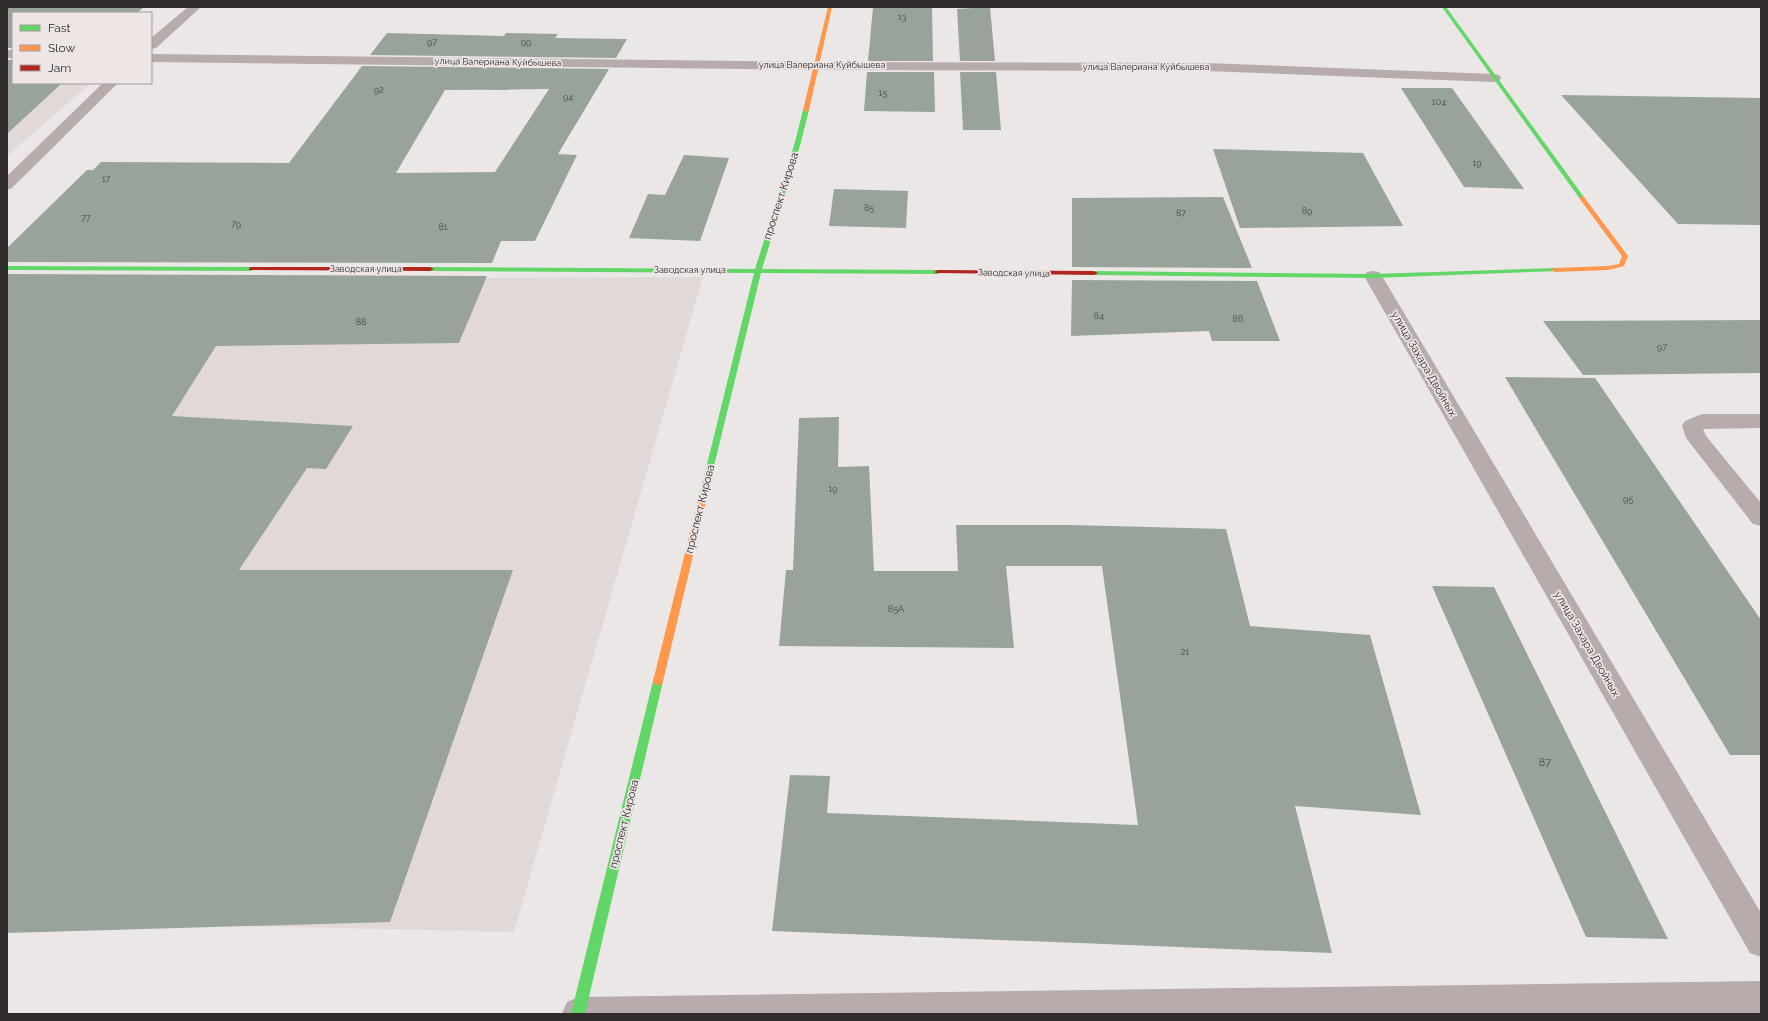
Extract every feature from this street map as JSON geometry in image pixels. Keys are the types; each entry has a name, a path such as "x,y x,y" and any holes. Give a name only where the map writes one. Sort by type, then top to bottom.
{"street":[{"path":"152,44 195,7"},
{"name":"проспект Кирова","path":"578,1013 758,270 798,142 830,7"},
{"path":"1373,276 1608,268 1622,265 1625,256 1494,78 1444,7"},
{"name":"улица Валериана Куйбышева","path":"152,58 817,66 1207,67 1494,78"},
{"path":"7,185 110,84"},
{"name":"Заводская улица","path":"7,268 758,270 1373,276"},
{"name":"улица Захара Двойных","path":"1373,276 1761,942"},
{"path":"1761,421 1702,421 1692,426 1696,438 1761,518"},
{"path":"578,1013 1761,997"}],"shaded area":[{"path":"7,60 12,60 12,84 90,84 7,156"},
{"path":"703,277 514,932 7,921 7,280"}],"building":[{"path":"7,7 144,7 138,12 12,12 12,48 7,48"},
{"path":"873,7 932,7 933,61 868,61"},
{"path":"990,7 995,61 960,61 957,9"},
{"path":"387,33 504,36 506,33 558,34 555,38 627,39 616,58 370,55"},
{"path":"7,60 12,60 12,84 61,84 7,134"},
{"path":"362,66 609,69 558,154 577,155 535,241 501,241 492,263 7,262 7,248 87,170 93,170 101,162 289,163","holes":["549,89 495,172 396,173 445,90"]},
{"path":"867,72 934,72 935,112 864,111"},
{"path":"960,72 996,72 1001,130 963,130"},
{"path":"1401,88 1452,88 1524,189 1464,187"},
{"path":"1561,95 1761,98 1761,225 1678,224"},
{"path":"1213,149 1363,153 1403,226 1240,228"},
{"path":"684,155 729,158 700,241 629,238 648,194 665,195"},
{"path":"834,189 908,191 906,228 829,226"},
{"path":"1223,197 1252,268 1072,267 1072,198"},
{"path":"7,274 487,276 459,343 216,346 172,416 353,426 326,469 307,468 239,570 513,570 390,922 7,933"},
{"path":"1072,280 1257,281 1280,341 1212,341 1209,331 1071,336"},
{"path":"1761,320 1761,373 1583,375 1543,321"},
{"path":"1505,377 1595,378 1761,620 1761,755 1730,755"},
{"path":"839,417 838,467 869,466 874,571 958,571 956,525 1071,525 1226,529 1250,626 1370,635 1421,815 1295,806 1332,953 772,931 790,775 830,776 827,813 1138,825 1102,566 1006,566 1014,648 779,646 786,570 793,570 799,418"},
{"path":"1432,586 1494,587 1668,939 1586,937"}],"traffic: fast":[{"path":"1444,7 1582,198"},
{"path":"702,501 758,270 798,142 806,110"},
{"path":"7,268 251,269"},
{"path":"430,269 938,272"},
{"path":"1094,273 1373,276 1555,270"},
{"path":"578,1014 658,681"}],"traffic: slow":[{"path":"806,110 830,7"},
{"path":"1555,270 1608,268 1622,265 1625,256 1582,198"},
{"path":"658,681 702,501"}],"traffic: jam":[{"path":"251,269 430,269"},
{"path":"938,272 1094,273"}]}
